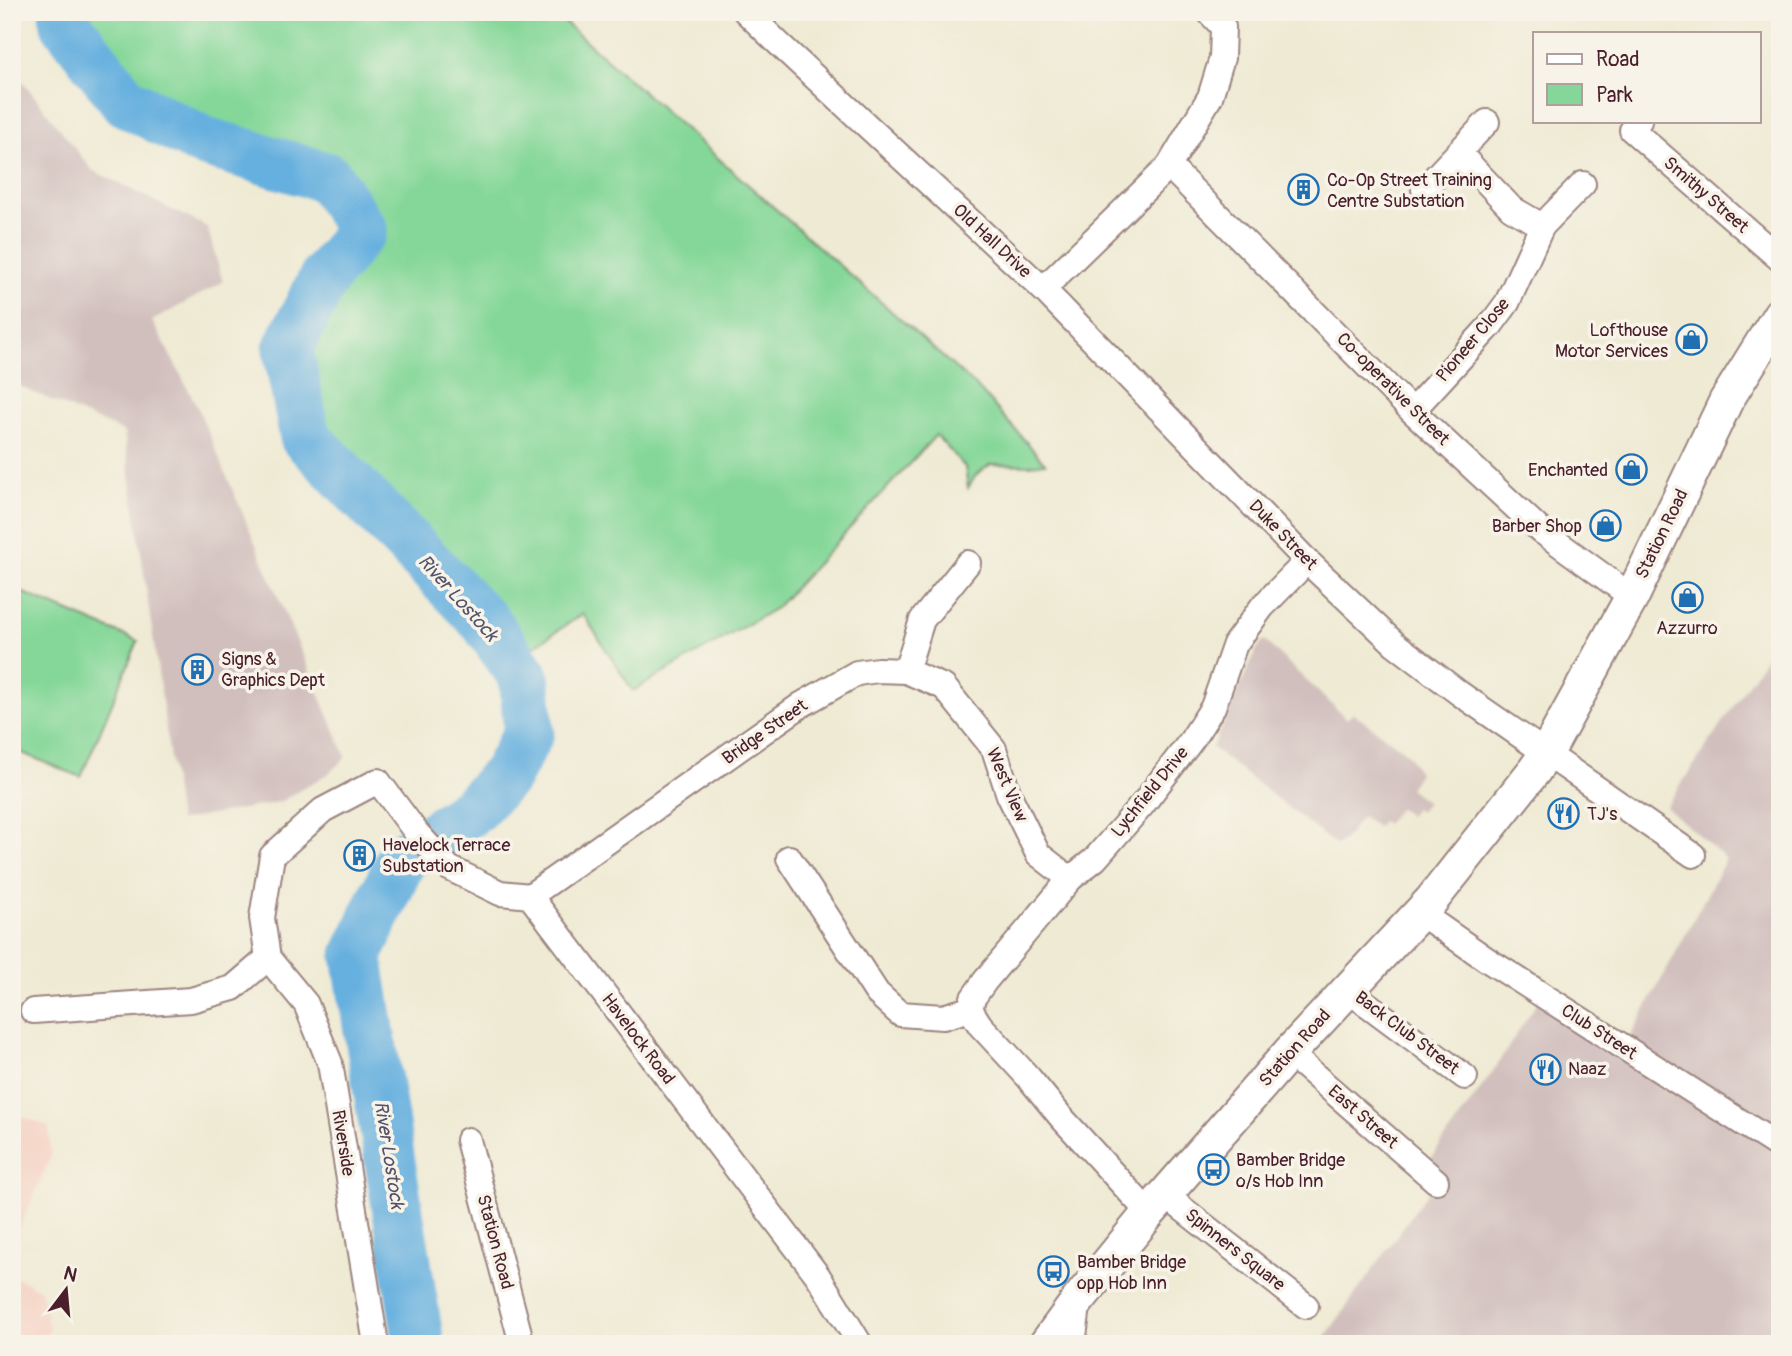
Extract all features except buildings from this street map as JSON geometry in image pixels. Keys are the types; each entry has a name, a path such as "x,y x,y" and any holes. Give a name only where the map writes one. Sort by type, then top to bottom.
{"main road":[{"name":"Station Road","path":"1046,1344 1157,1204 1289,1054 1420,913 1546,754 1632,597 1726,401 1780,314"}],"street":[{"name":"Old Hall Drive","path":"747,12 1043,289 1169,166 1210,97 1222,58 1223,27 1209,12"},
{"path":"1424,189 1487,122"},
{"name":"Smithy Street","path":"1635,125 1780,259"},
{"path":"1458,153 1511,208 1542,226"},
{"name":"Co-operative Street","path":"1169,166 1412,411 1540,530 1632,597"},
{"name":"Pioneer Close","path":"1412,411 1490,326 1507,303 1542,226 1583,184"},
{"name":"Duke Street","path":"1043,289 1307,561 1395,644 1546,754"},
{"name":"Lychfield Drive","path":"970,1009 973,998 985,981 1070,879 1095,859 1143,804 1191,741 1213,707 1235,644 1262,607 1307,561"},
{"path":"906,671 922,620 968,563"},
{"name":"Bridge Street","path":"530,896 801,705 857,673 878,670 906,671"},
{"name":"West View","path":"906,671 944,687 965,710 995,749 1009,795 1038,855 1070,879"},
{"path":"1546,754 1693,855"},
{"path":"33,1011 191,1000 233,988 268,958 262,918 272,856 323,810 379,781 416,832 449,868 500,893 530,896"},
{"path":"789,858 877,993 900,1014 943,1017 970,1009 980,1026 1030,1078 1061,1117 1157,1204"},
{"name":"Havelock Road","path":"530,896 818,1276 860,1344"},
{"name":"Club Street","path":"1420,913 1486,959 1780,1147"},
{"name":"Riverside","path":"268,958 306,1004 330,1063 376,1344"},
{"name":"Back Club Street","path":"1348,990 1465,1077"},
{"name":"East Street","path":"1289,1054 1436,1181"},
{"name":"Station Road","path":"468,1140 522,1344"},
{"name":"Spinners Square","path":"1157,1204 1306,1306"},
{"path":"1073,1344 1079,1299"}],"shaded area":[{"path":"12,68 92,170 207,227 223,282 152,321 197,406 346,757 329,773 280,802 179,821 124,432 12,383"},
{"path":"1780,636 1780,1344 1320,1344 1436,1181 1441,1169 1431,1158 1489,1077 1542,995 1625,1047 1726,859 1666,807"},
{"path":"1264,640 1347,719 1353,713 1408,754 1419,773 1409,788 1427,802 1419,811 1415,808 1409,816 1399,808 1386,824 1382,821 1377,827 1362,816 1337,846 1212,748 1257,649"},
{"path":"12,1112 49,1127 51,1157 12,1244"},
{"path":"12,1275 41,1290 49,1329 42,1344 12,1344"}],"green space":[{"path":"64,12 553,12 979,389 1045,463 991,464 976,475 968,488 965,467 936,435 776,608 633,691 583,614 512,661 485,622 305,437 288,349 362,230 328,178 202,141 125,101 66,24"},
{"path":"12,588 138,641 81,777 12,749"}],"waterway":[{"name":"River Lostock","path":"64,12 66,24 125,101 202,141 328,178 362,230 324,278 288,349 305,437 485,622 524,677 529,732 506,775 472,810 402,858 357,955 419,1344"}],"place":[{"name":"Co-Op Street Training Centre Substation","path":"1304,190"},
{"name":"Lofthouse Motor Services","path":"1691,340"},
{"name":"Enchanted","path":"1631,470"},
{"name":"Barber Shop","path":"1605,526"},
{"name":"Azzurro","path":"1687,597"},
{"name":"Signs & Graphics Dept","path":"198,669"},
{"name":"TJ's","path":"1564,814"},
{"name":"Havelock Terrace Substation","path":"359,855"},
{"name":"Naaz","path":"1545,1069"},
{"name":"Bamber Bridge o/s Hob Inn","path":"1213,1170"},
{"name":"Bamber Bridge opp Hob Inn","path":"1054,1272"}]}
